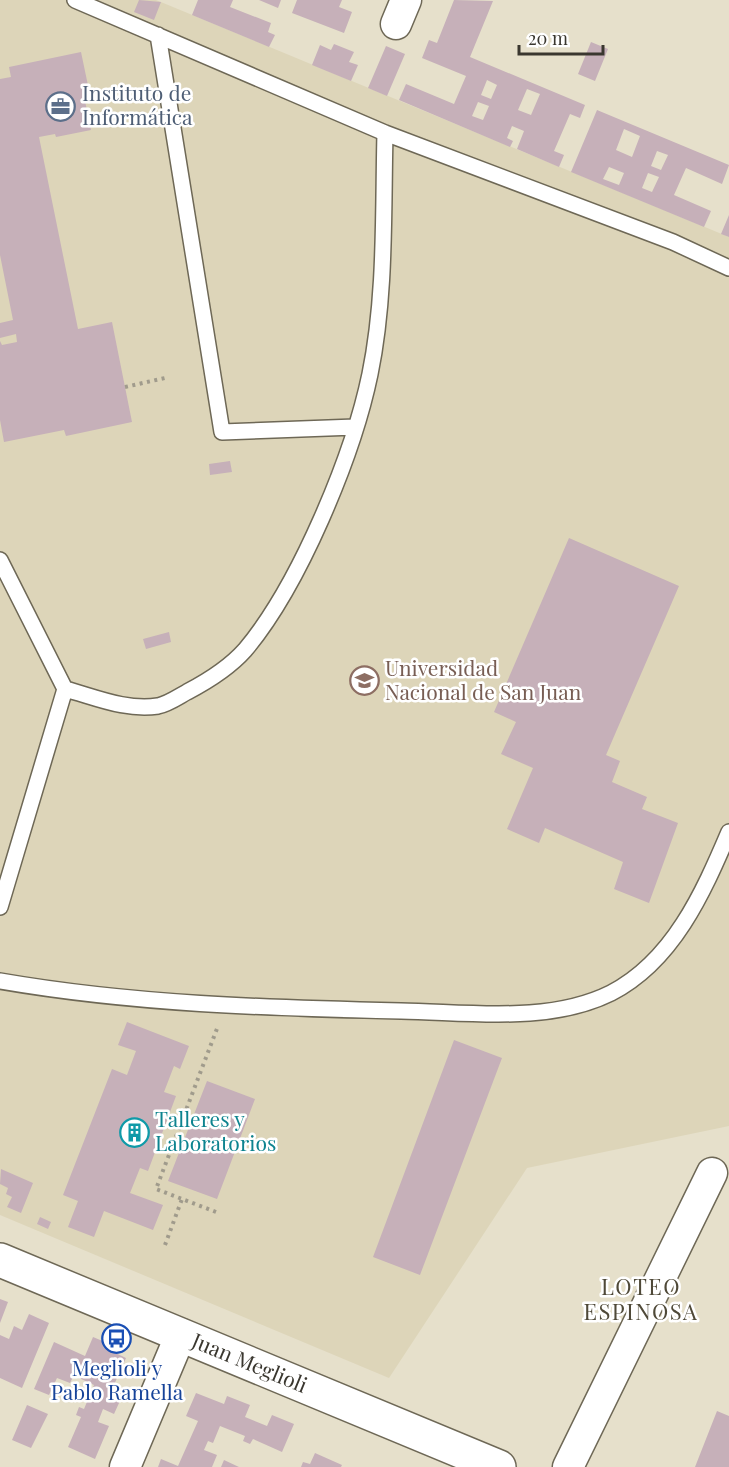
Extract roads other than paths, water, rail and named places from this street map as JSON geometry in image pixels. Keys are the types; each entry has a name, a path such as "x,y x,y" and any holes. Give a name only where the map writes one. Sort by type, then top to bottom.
{"main road":[{"name":"Juan Meglioli","path":"0,1260 499,1467"}],"street":[{"path":"568,1467 712,1173"},
{"path":"125,1467 181,1334"}],"lane":[{"path":"75,0 385,134 673,242 729,268"},
{"path":"158,35 222,432 355,427"},
{"path":"65,689 129,707 160,705 212,680 243,652 268,621 309,545 355,427 370,374 380,303 385,134"},
{"path":"0,560 65,689 0,906"},
{"path":"0,981 51,990 226,1006 515,1013 579,1006 612,992 653,963 689,917 729,832"}],"place":[{"name":"Instituto de Informática","path":"61,106"},
{"name":"Universidad Nacional de San Juan","path":"364,681"},
{"name":"Talleres y Laboratorios","path":"134,1132"},
{"name":"Meglioli y Pablo Ramella","path":"117,1338"}],"district":[{"name":"LOTEO ESPINOSA","path":"641,1300"}]}
